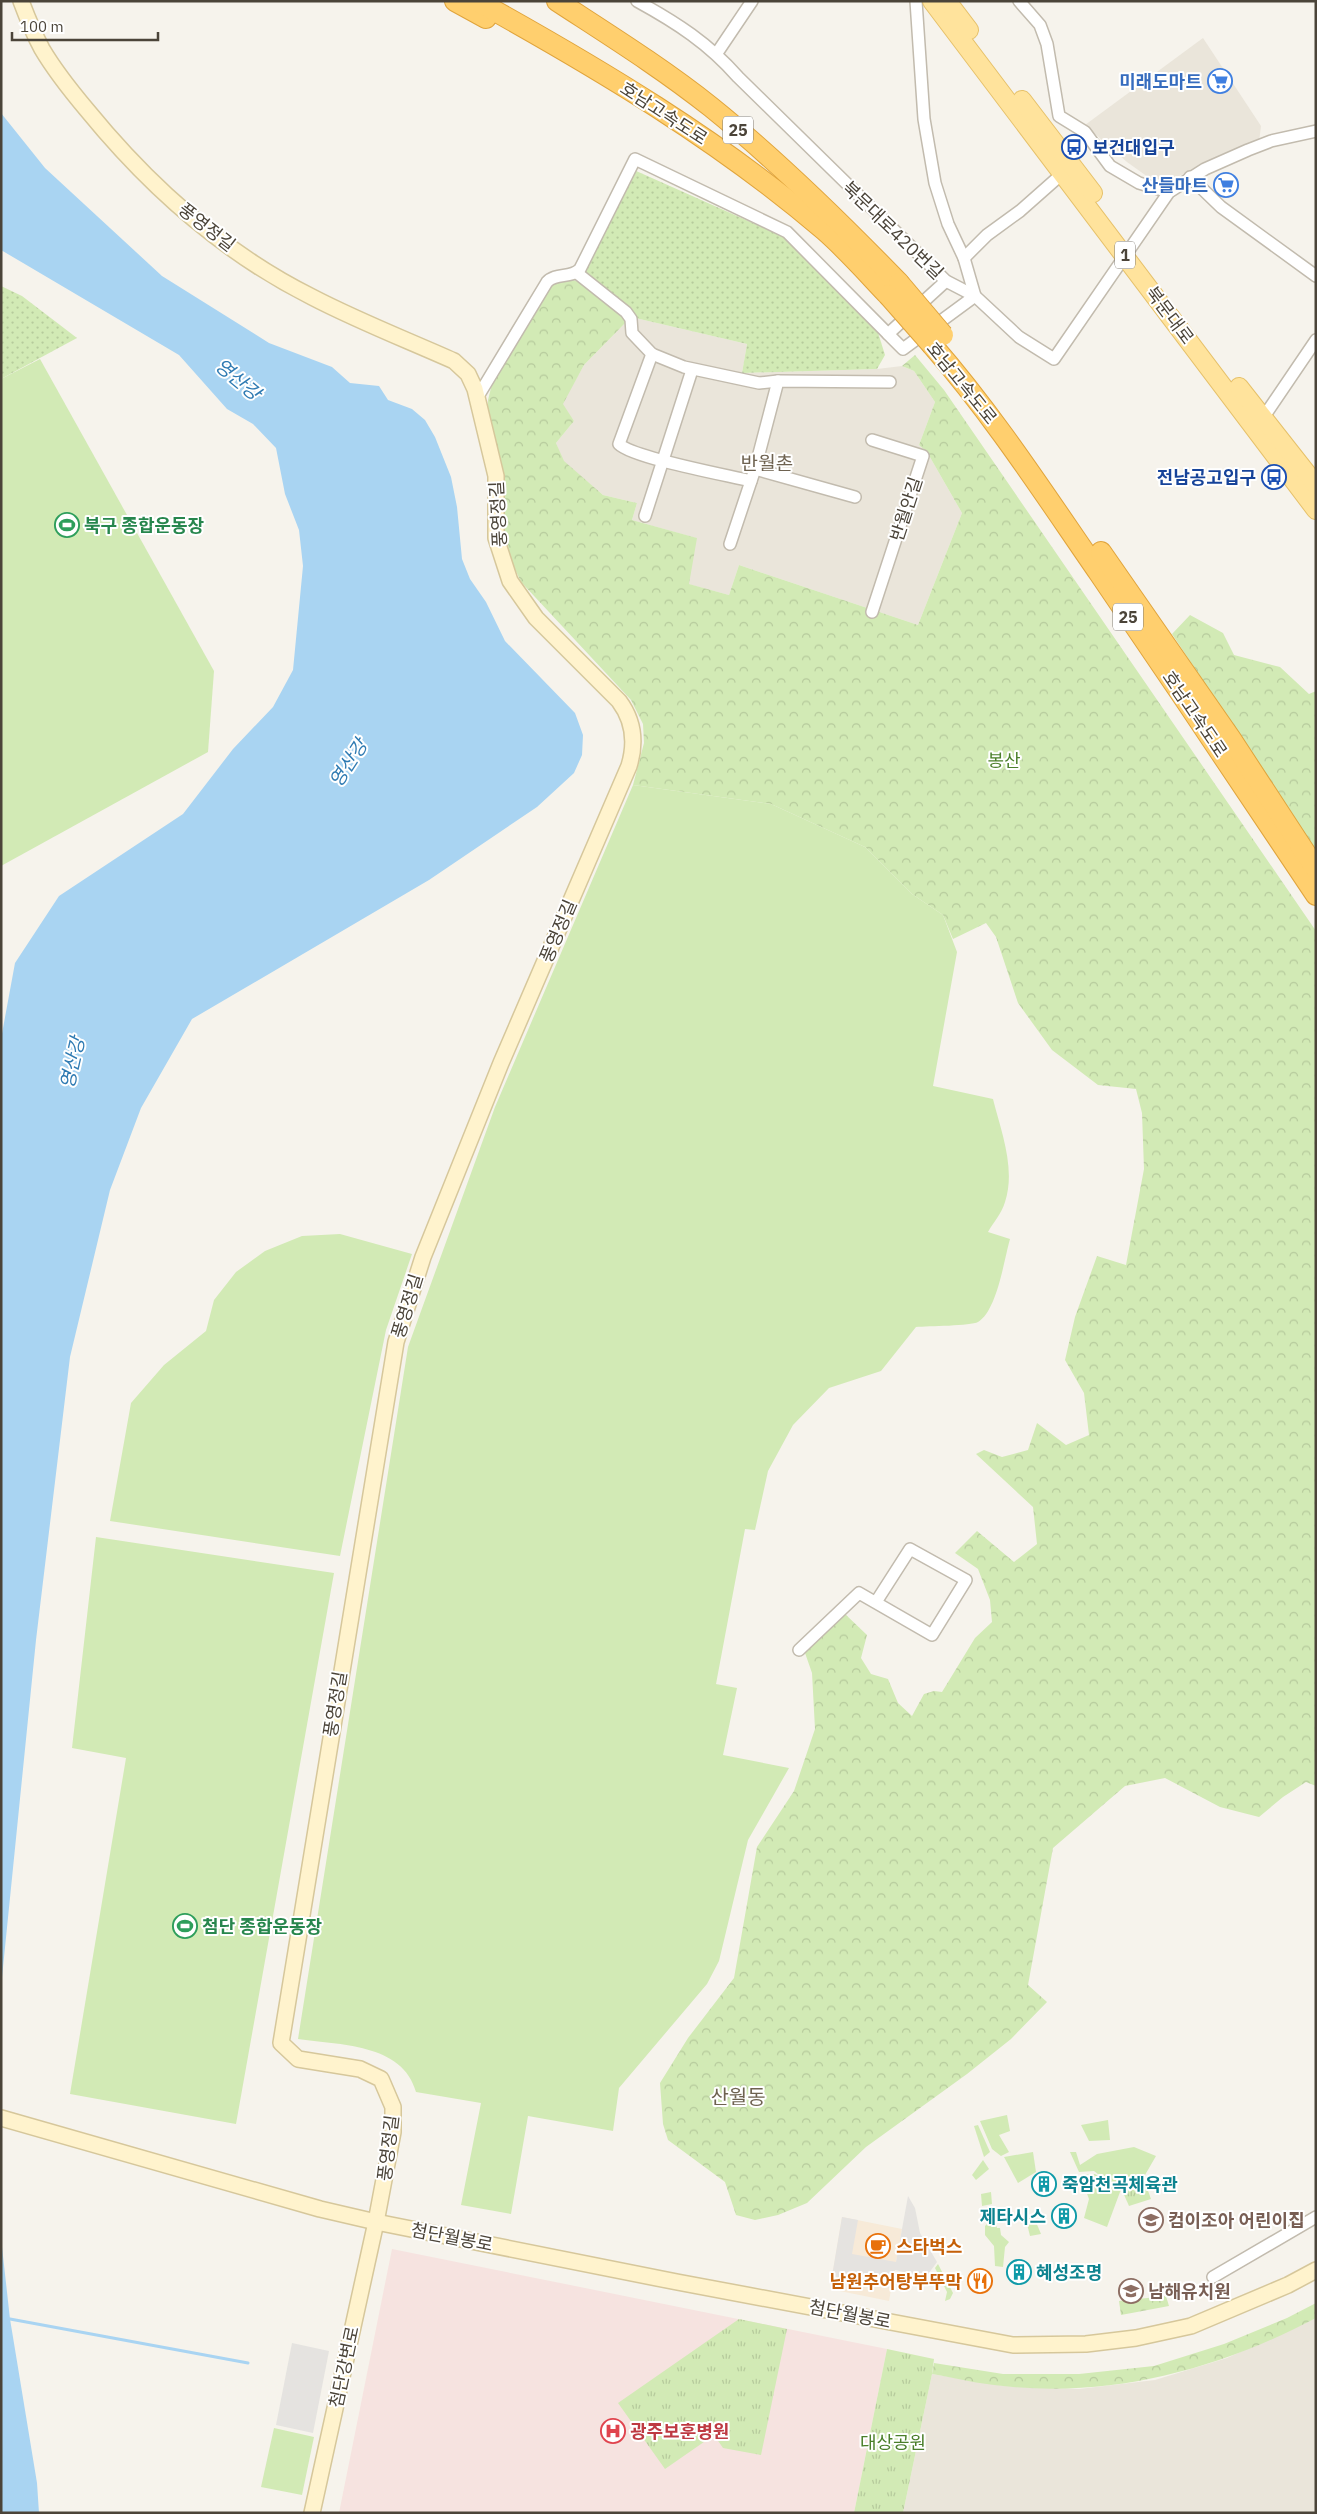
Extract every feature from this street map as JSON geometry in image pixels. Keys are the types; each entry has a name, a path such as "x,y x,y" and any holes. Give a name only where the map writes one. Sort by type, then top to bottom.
{"highway":[{"path":"455,1 609,90 691,142 791,213 826,232"},
{"name":"호남고속도로","path":"477,1 676,120 745,167 894,289"},
{"name":"호남고속도로","path":"558,1 645,58 710,106 772,158 825,207 1022,439 1231,739 1316,869"},
{"name":"호남고속도로","path":"937,340 1218,748 1316,896"}],"main road":[{"name":"북문대로","path":"932,1 1063,173 1129,252 1316,486"},
{"name":"북문대로","path":"948,1 1316,510"}],"street":[{"name":"풍영정길","path":"20,1 48,58 108,136 138,168 210,233 254,263 312,298 454,361 468,374 477,398 496,476 496,538 510,581 522,601 536,618 622,705 629,715 634,742 629,766 501,1063 422,1257 404,1314 391,1369 280,2043 298,2059 360,2069 381,2079 393,2107 393,2132 376,2222"},
{"name":"북문대로420번길","path":"638,1 670,20 717,53 745,84 946,281 975,296 1019,337 1054,358 1129,252"},
{"path":"717,53 752,1"},
{"path":"577,273 635,159 787,232 903,349 975,296 964,258 948,224 935,183 924,119 916,1"},
{"path":"1018,1 1040,26 1047,44 1059,116 1085,132 1110,166 1139,183 1169,192"},
{"path":"1129,252 1169,192 1190,177 1271,141 1316,131"},
{"path":"964,258 987,235 1020,211 1063,173"},
{"path":"1190,177 1221,207 1316,276"},
{"path":"477,398 547,282 556,276 577,273 626,312 631,319 632,333 652,354 692,370 759,383 778,381 890,382"},
{"path":"888,334 946,281"},
{"path":"1263,418 1316,340"},
{"path":"652,354 619,444 624,449 661,460 751,481"},
{"path":"645,516 661,460 692,370"},
{"path":"730,544 755,469 778,381"},
{"name":"반월안길","path":"872,440 923,456 872,612"},
{"path":"755,469 855,497"},
{"path":"799,1650 858,1593 932,1635 966,1580 910,1549 876,1602"},
{"name":"첨단월봉로","path":"1,2118 320,2209 376,2222 685,2284 1013,2345 1086,2344 1136,2338 1192,2326 1288,2285 1316,2270"},
{"path":"1213,2277 1316,2217"},
{"name":"첨단강변로","path":"312,2513 376,2222"}],"shaded area":[{"path":"1203,38 1261,126 1259,142 1172,179 1163,180 1148,177 1127,162 1085,125"},
{"path":"631,317 747,344 742,373 877,369 902,366 914,371 935,402 919,445 927,452 962,513 918,625 739,565 729,595 688,584 696,538 632,520 637,503 603,495 563,461 556,443 574,421 562,404 584,365"},
{"path":"908,2196 915,2208 920,2233 937,2262 926,2277 895,2270 891,2288 832,2276 842,2217 858,2220 852,2254 896,2262"},
{"path":"842,2217 902,2229 889,2301 830,2289"},
{"name":"광주보훈병원","path":"392,2249 887,2349 854,2513 339,2513"},
{"path":"1316,2318 1316,2513 903,2513 932,2374 1004,2386 1079,2389 1155,2380 1227,2358"},
{"path":"292,2343 329,2351 313,2433 276,2425"}],"green space":[{"path":"634,170 784,237 875,323 885,355 877,369 742,373 747,344 631,317 579,282"},
{"name":"봉산","path":"573,280 594,287 631,317 584,365 563,404 574,421 556,443 564,461 603,495 637,503 632,520 697,538 689,584 729,595 739,565 918,625 962,513 927,452 919,445 935,402 914,371 902,366 915,355 944,390 1316,931 1316,1786 1306,1782 1283,1797 1259,1817 1220,1807 1165,1778 1125,1786 1053,1848 1028,1985 1047,2002 1011,2039 967,2074 866,2147 807,2203 778,2215 755,2220 736,2215 725,2182 668,2140 663,2124 660,2083 688,2038 734,1978 757,1847 794,1791 815,1729 812,1673 804,1650 845,1614 867,1635 861,1658 871,1674 888,1679 898,1703 912,1716 924,1694 934,1691 942,1692 975,1638 992,1622 990,1600 978,1569 955,1553 977,1531 1014,1562 1037,1544 1033,1507 976,1454 984,1450 1002,1457 1028,1450 1037,1423 1066,1445 1089,1435 1084,1393 1065,1360 1075,1317 1097,1256 1126,1265 1144,1169 1142,1113 1136,1089 1098,1085 1052,1050 1018,1003 996,937 986,923 953,939 943,915 912,894 865,847 771,804 633,785 644,743 643,724 631,700 521,582 506,550 487,412 492,384 548,288 557,282"},
{"path":"1,286 22,296 77,338 1,379"},
{"name":"북구 종합운동장","path":"40,359 214,671 208,752 1,866 1,379"},
{"path":"1190,615 1223,633 1234,655 1280,667 1309,694 1316,691 1316,851 1172,634"},
{"path":"633,785 771,804 865,847 912,894 943,915 957,952 933,1086 993,1099 1006,1150 1009,1176 1004,1206 988,1232 1010,1239 995,1296 985,1316 974,1323 916,1327 881,1371 829,1388 793,1425 768,1471 755,1530 745,1529 716,1684 737,1688 723,1755 789,1768 748,1840 719,1961 707,1984 619,2088 613,2131 528,2116 511,2214 461,2205 481,2103 416,2092 409,2076 398,2064 383,2055 367,2049 298,2039 408,1347 495,1107"},
{"path":"340,1234 412,1254 386,1330 340,1556 110,1521 131,1403 164,1365 206,1331 214,1300 236,1272 265,1251 302,1236"},
{"name":"첨단 종합운동장","path":"96,1537 334,1573 236,2124 70,2094 126,1758 72,1748"},
{"path":"1007,2115 1010,2131 999,2135 1009,2152 1001,2156 992,2149 980,2121"},
{"path":"1108,2120 1110,2140 1089,2141 1081,2125"},
{"path":"978,2125 990,2152 984,2157 974,2126"},
{"path":"1134,2147 1156,2156 1145,2175 1129,2179 1120,2192 1107,2227 1084,2218 1089,2199 1080,2175 1095,2174 1113,2186 1094,2171 1079,2172 1070,2152 1076,2152 1080,2165 1097,2154"},
{"path":"1033,2152 1036,2172 1018,2183 1004,2157"},
{"path":"983,2160 989,2169 976,2180 972,2175"},
{"path":"1143,2177 1151,2199 1129,2206 1121,2188"},
{"path":"991,2192 992,2204 982,2206 981,2194"},
{"path":"1033,2215 1041,2234 1030,2236 1026,2220"},
{"path":"995,2221 997,2228 1000,2228 1001,2235 1009,2242 1005,2247 1003,2267 995,2266 994,2246 985,2235 985,2226 989,2222"},
{"path":"938,2264 953,2293 950,2299 945,2301 947,2292 935,2268"},
{"path":"1166,2296 1169,2306 1121,2315 1119,2301"},
{"path":"1316,2303 1316,2318 1279,2336 1242,2352 1164,2376 1085,2388 1044,2389 994,2385 932,2374 934,2363 1003,2374 1079,2374 1154,2366 1224,2344 1287,2318"},
{"path":"739,2319 787,2329 761,2455 723,2448 714,2435 665,2469 618,2403"},
{"name":"대상공원","path":"887,2349 934,2359 932,2374 903,2513 854,2513"},
{"path":"274,2428 314,2437 302,2495 261,2487"}],"water":[{"name":"영산강","path":"1,113 45,168 162,276 269,343 332,367 350,383 379,386 388,400 412,409 425,420 435,437 451,477 457,507 462,559 470,579 486,602 505,641 575,713 583,735 582,755 574,773 537,807 429,880 192,1019 141,1108 110,1190 70,1357 36,1640 1,1987 1,1039 15,963 59,896 183,814 233,749 273,707 293,670 303,566 299,530 285,494 276,448 253,424 227,409 179,355 1,250"},
{"path":"1,2238 10,2319 37,2483 39,2513 1,2513"}],"waterway":[{"path":"10,2319 248,2363"}],"place":[{"name":"미래도마트","path":"1220,81"},
{"name":"보건대입구","path":"1074,147"},
{"name":"산들마트","path":"1226,185"},
{"name":"전남공고입구","path":"1274,477"},
{"name":"북구 종합운동장","path":"67,525"},
{"name":"첨단 종합운동장","path":"185,1926"},
{"name":"죽암천곡체육관","path":"1044,2184"},
{"name":"제타시스","path":"1064,2216"},
{"name":"컴이조아 어린이집","path":"1151,2220"},
{"name":"스타벅스","path":"878,2246"},
{"name":"혜성조명","path":"1019,2272"},
{"name":"남원추어탕부뚜막","path":"980,2281"},
{"name":"남해유치원","path":"1131,2291"},
{"name":"광주보훈병원","path":"613,2431"}],"district":[{"name":"반월촌","path":"767,463"},
{"name":"산월동","path":"738,2096"}]}
